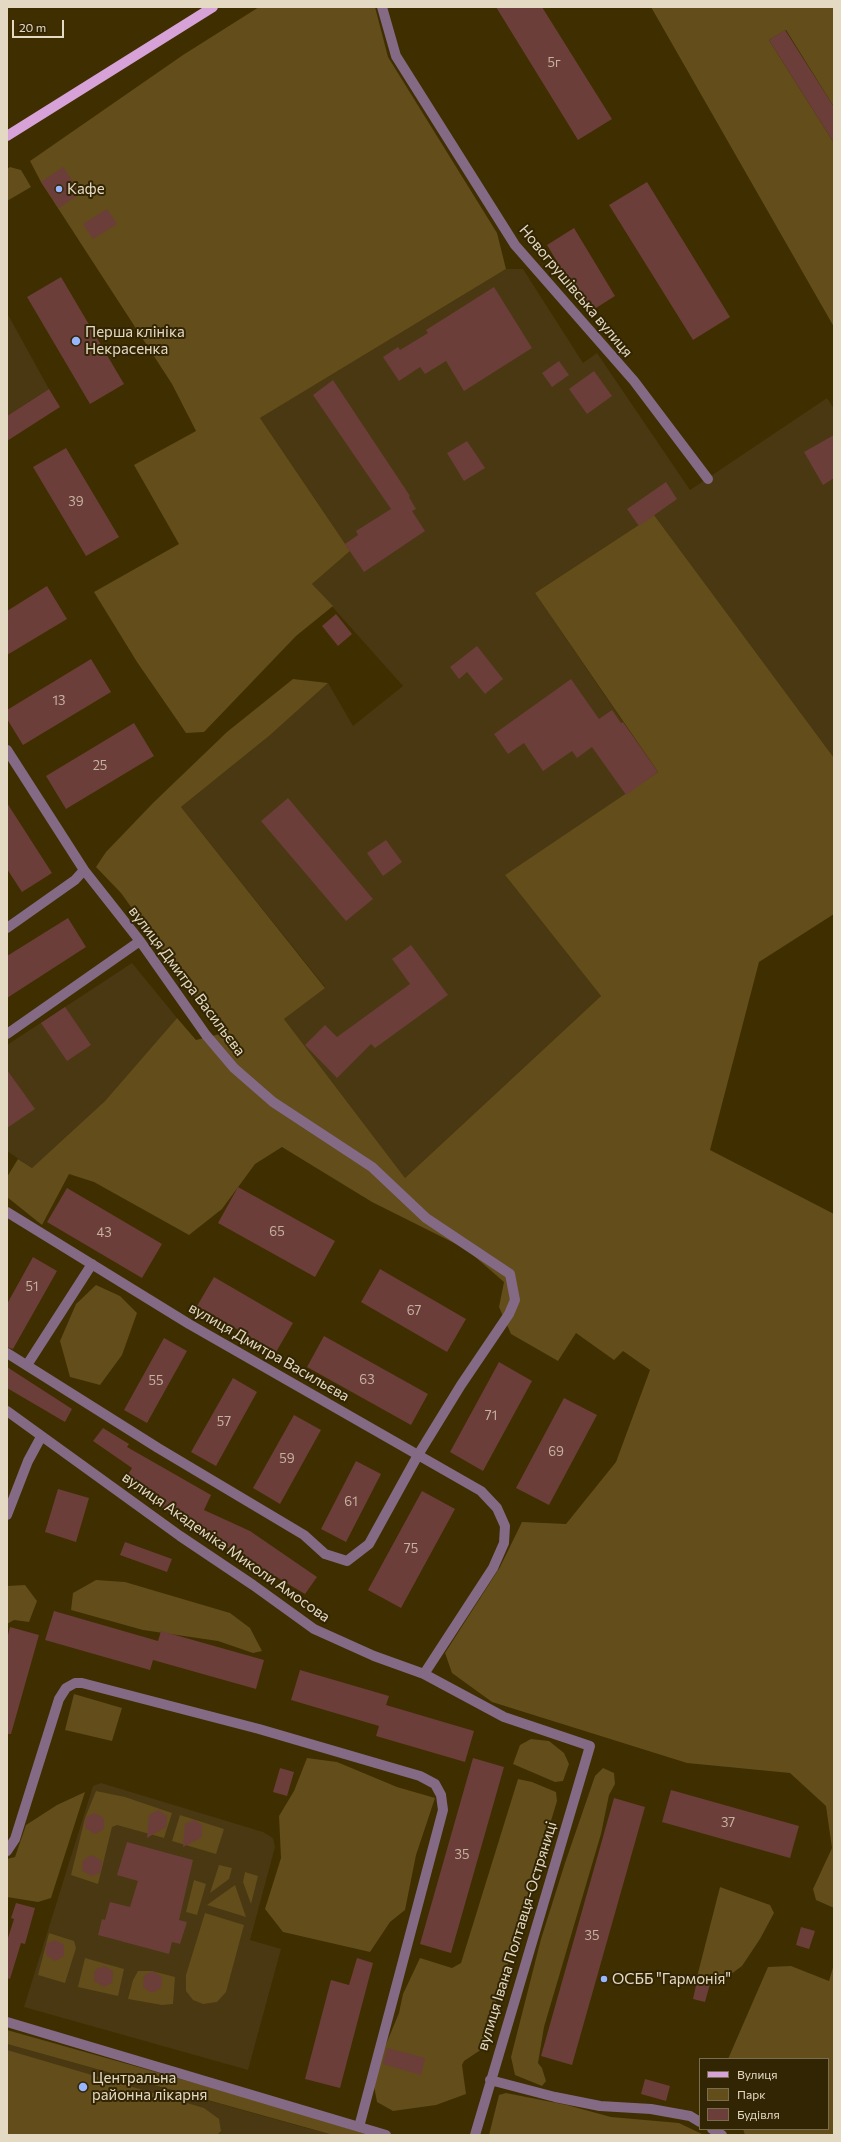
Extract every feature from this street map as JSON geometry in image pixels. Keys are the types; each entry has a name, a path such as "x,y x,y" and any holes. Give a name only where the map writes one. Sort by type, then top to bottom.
{"main road":[{"path":"7,136 213,7"}],"street":[{"name":"Новогрушівська вулиця","path":"382,7 396,56 515,245 634,382 708,479"},
{"name":"вулиця Дмитра Васильєва","path":"7,750 84,870 140,941 206,1035 234,1068 273,1102 372,1167 426,1218 510,1274 515,1300 509,1314 461,1385 418,1455 369,1544 347,1561 324,1554 304,1535 158,1448 27,1365"},
{"path":"8,924 75,880 84,870"},
{"path":"7,1034 140,941"},
{"name":"вулиця Дмитра Васильєва","path":"7,1212 190,1324 481,1491 497,1508 505,1526 504,1543 493,1568 424,1674"},
{"path":"7,1353 27,1365 92,1264"},
{"name":"вулиця Академіка Миколи Амосова","path":"7,1411 41,1437 314,1629 374,1656 424,1674 504,1717 590,1746"},
{"path":"7,1515 28,1461 41,1437"},
{"path":"7,1851 15,1839 59,1699 66,1688 75,1683 82,1683 259,1729 420,1776 435,1784 441,1795 443,1810 359,2127"},
{"name":"вулиця Івана Полтавця-Остряниці","path":"475,2135 490,2080 590,1746"},
{"path":"7,2022 52,2034 386,2135"},
{"path":"490,2080 555,2097 600,2106 651,2109 690,2116 699,2121"}],"shaded area":[{"path":"506,269 523,269 583,363 597,353 690,490 827,398 834,409 834,758 654,515 535,593 623,722 599,739 599,756 626,795 505,875 601,996 405,1178 284,1019 325,987 181,807 269,736 328,683 353,726 403,686 312,584 350,551 260,418"},
{"path":"7,313 49,389 7,416"},
{"path":"132,963 177,1018 105,1101 32,1168 7,1151 7,1045"},
{"path":"101,1783 263,1832 273,1838 275,1847 250,1940 281,1949 248,2070 24,2007 93,1786"},
{"name":"Центральна районна лікарня","path":"7,2044 310,2129 333,2135 7,2135"}],"green space":[{"path":"259,7 375,7 388,57 497,233 506,269 260,418 350,551 312,584 333,606 296,636 204,732 186,733 137,662 94,592 179,544 134,465 196,431 172,384 41,182 30,161 183,55"},
{"path":"651,7 834,7 834,107 786,30 769,40 834,143 834,327"},
{"path":"10,167 21,170 31,187 7,201 7,169"},
{"path":"654,515 834,758 834,914 759,962 710,1150 834,1214 834,1908 816,1900 813,1889 832,1848 826,1806 790,1773 687,1763 492,1702 452,1673 445,1653 500,1567 522,1522 566,1524 616,1462 650,1370 623,1351 614,1360 576,1333 558,1361 511,1334 499,1307 504,1282 466,1249 372,1202 282,1147 255,1164 222,1209 189,1235 94,1182 69,1174 42,1225 7,1197 7,1177 18,1159 32,1168 105,1101 177,1018 196,1040 220,1034 121,893 96,867 106,852 153,803 227,732 293,679 328,683 269,736 181,807 325,988 284,1019 405,1178 601,996 505,875 658,772 535,593"},
{"path":"96,1285 120,1296 137,1313 122,1355 100,1385 70,1377 60,1341 76,1304"},
{"path":"96,1580 125,1582 230,1613 250,1628 262,1651 253,1653 218,1641 143,1630 71,1610 73,1593"},
{"path":"25,1585 37,1601 29,1622 14,1620 7,1624 7,1586"},
{"path":"74,1694 122,1708 112,1741 65,1730"},
{"path":"531,1739 549,1741 564,1753 569,1764 563,1781 555,1782 513,1764 520,1745"},
{"path":"307,1758 337,1762 397,1787 435,1798 416,1855 405,1910 390,1922 370,1952 283,1932 265,1909 281,1858 279,1816 294,1791"},
{"path":"603,1768 614,1773 615,1784 609,1795 601,1834 544,2027 538,2063 542,2068 546,2081 542,2086 515,2075 511,2057 541,1939 565,1863 595,1776"},
{"path":"518,1779 532,1782 556,1792 557,1801 482,2049 464,2061 462,2065 466,2094 436,2105 393,2111 377,2102 374,2086 384,2049 399,2013 403,1994 420,1958 452,1968 461,1963"},
{"path":"96,1791 125,1797 172,1813 164,1838 117,1825 112,1827 98,1884 71,1875 85,1818"},
{"path":"85,1792 51,1898 38,1902 7,1897 7,1859 15,1857 26,1825 57,1805"},
{"path":"180,1815 224,1829 216,1854 172,1841"},
{"path":"219,1865 232,1868 229,1879 210,1893"},
{"path":"245,1872 258,1876 251,1904 243,1882"},
{"path":"194,1880 206,1884 197,1915 186,1912"},
{"path":"235,1885 246,1917 207,1905"},
{"path":"720,1887 770,1905 774,1913 760,1939 742,1966 723,1980 697,1977"},
{"path":"205,1913 244,1925 226,1992 217,2002 203,2004 193,2000 186,1991 186,1975"},
{"path":"49,1933 74,1941 76,1948 65,1983 38,1975"},
{"path":"85,1958 124,1969 118,1996 78,1987"},
{"path":"834,1964 834,2135 745,2135 743,2130 829,2130 829,2058 728,2058 768,1967 791,1966 829,1981"},
{"path":"138,1971 152,1971 175,1977 173,2004 162,2005 128,1999 133,1980"},
{"path":"7,2030 280,2107 369,2135 333,2135 7,2044"},
{"name":"Центральна районна лікарня","path":"7,2050 204,2108 219,2119 221,2131 217,2135 7,2135"},
{"path":"506,2093 567,2105 611,2117 679,2123 704,2135 489,2135 499,2095"}],"building":[{"path":"496,7 542,7 612,119 578,140"},
{"path":"785,30 834,107 834,143 769,40"},
{"path":"63,167 81,193 59,208 41,182"},
{"path":"647,182 730,317 693,340 609,205"},
{"path":"107,209 117,224 93,239 83,224"},
{"path":"574,228 615,296 588,313 547,245"},
{"name":"Перша клініка Некрасенка","path":"61,277 124,384 90,404 27,297"},
{"path":"494,287 532,348 464,391 446,361 425,374 420,367 399,381 383,357 398,347 400,350 428,333 426,330"},
{"path":"559,361 569,375 552,387 542,373"},
{"path":"594,371 612,396 587,414 569,389"},
{"path":"333,380 410,496 409,497 416,509 412,511 425,531 364,572 345,544 358,535 356,531 391,509 313,395"},
{"path":"49,389 60,407 7,441 7,416"},
{"path":"834,435 834,478 823,485 804,452"},
{"path":"467,441 485,468 464,481 447,453"},
{"path":"66,448 119,537 86,556 33,467"},
{"path":"666,482 677,499 639,526 627,509"},
{"path":"47,586 67,619 7,655 7,611"},
{"path":"336,614 352,634 338,646 322,626"},
{"path":"477,646 503,679 485,694 467,672 459,679 450,667"},
{"path":"91,659 111,692 23,745 7,719 7,710"},
{"path":"571,679 599,719 612,710 621,723 623,722 658,772 626,795 592,747 577,758 572,751 543,771 524,743 508,754 494,734"},
{"path":"134,723 154,756 66,809 46,776"},
{"path":"288,798 373,899 346,921 261,821"},
{"path":"7,803 52,873 22,892 7,869"},
{"path":"386,840 402,862 383,876 367,853"},
{"path":"68,918 86,947 7,998 7,956"},
{"path":"411,945 448,995 375,1048 371,1044 337,1078 305,1045 325,1025 337,1037 410,984 392,959"},
{"path":"65,1007 91,1045 67,1061 41,1023"},
{"path":"7,1070 35,1109 7,1128"},
{"path":"238,1187 335,1241 315,1277 218,1223"},
{"path":"67,1188 162,1244 142,1278 47,1222"},
{"path":"33,1257 57,1271 13,1349 7,1347 7,1304"},
{"path":"380,1269 466,1319 447,1352 361,1302"},
{"path":"214,1277 293,1323 276,1352 197,1306"},
{"path":"324,1336 428,1394 411,1425 307,1367"},
{"path":"164,1338 187,1351 147,1423 124,1410"},
{"path":"499,1362 532,1381 483,1471 450,1452"},
{"path":"7,1367 72,1409 65,1422 7,1388"},
{"path":"233,1378 257,1392 216,1466 191,1452"},
{"path":"564,1398 597,1415 549,1505 516,1488"},
{"path":"294,1415 321,1430 280,1504 253,1488"},
{"path":"103,1428 129,1444 127,1447 211,1495 204,1510 250,1531 317,1577 305,1594 174,1516 124,1481 132,1468 93,1441"},
{"path":"356,1461 381,1474 346,1542 321,1529"},
{"path":"58,1489 89,1498 76,1542 45,1532"},
{"path":"422,1491 455,1509 401,1608 368,1590"},
{"path":"125,1542 172,1559 167,1572 120,1555"},
{"path":"54,1611 158,1641 161,1631 264,1660 256,1689 153,1660 150,1670 45,1640"},
{"path":"10,1627 39,1635 11,1734 7,1734 7,1639"},
{"path":"300,1670 389,1696 386,1705 474,1731 465,1762 376,1736 379,1726 291,1700"},
{"path":"473,1758 504,1767 451,1953 420,1944"},
{"path":"280,1768 294,1772 287,1796 273,1792"},
{"path":"671,1790 799,1826 790,1858 662,1822"},
{"path":"614,1798 645,1807 572,2065 541,2056"},
{"path":"158,1810 167,1816 166,1827 147,1838 149,1815"},
{"path":"95,1813 104,1818 104,1829 95,1834 85,1828 86,1817"},
{"path":"194,1820 202,1825 202,1837 183,1847 185,1824"},
{"path":"127,1842 193,1860 179,1920 187,1922 180,1944 172,1942 169,1954 98,1935 102,1919 105,1920 110,1902 130,1907 138,1881 117,1875"},
{"path":"92,1855 102,1861 101,1872 92,1876 82,1871 83,1860"},
{"path":"16,1903 35,1908 25,1944 21,1943 10,1979 7,1978 7,1941 14,1919 11,1918"},
{"path":"801,1927 815,1931 809,1949 796,1945"},
{"path":"55,1940 64,1945 64,1956 55,1961 46,1955 46,1944"},
{"path":"357,1958 373,1963 340,2088 305,2079 331,1980 349,1985"},
{"path":"104,1966 113,1971 112,1983 104,1987 94,1981 95,1970"},
{"path":"152,1971 162,1977 161,1988 152,1993 143,1987 144,1976"},
{"path":"697,1981 710,1984 705,2002 693,1999"},
{"path":"387,2048 425,2058 421,2075 383,2064"},
{"path":"645,2079 670,2086 666,2101 641,2094"}],"place":[{"name":"Кафе","path":"59,189"},
{"name":"Перша клініка Некрасенка","path":"76,341"},
{"name":"ОСББ \"Гармонія\"","path":"604,1979"},
{"name":"Центральна районна лікарня","path":"83,2087"}]}
